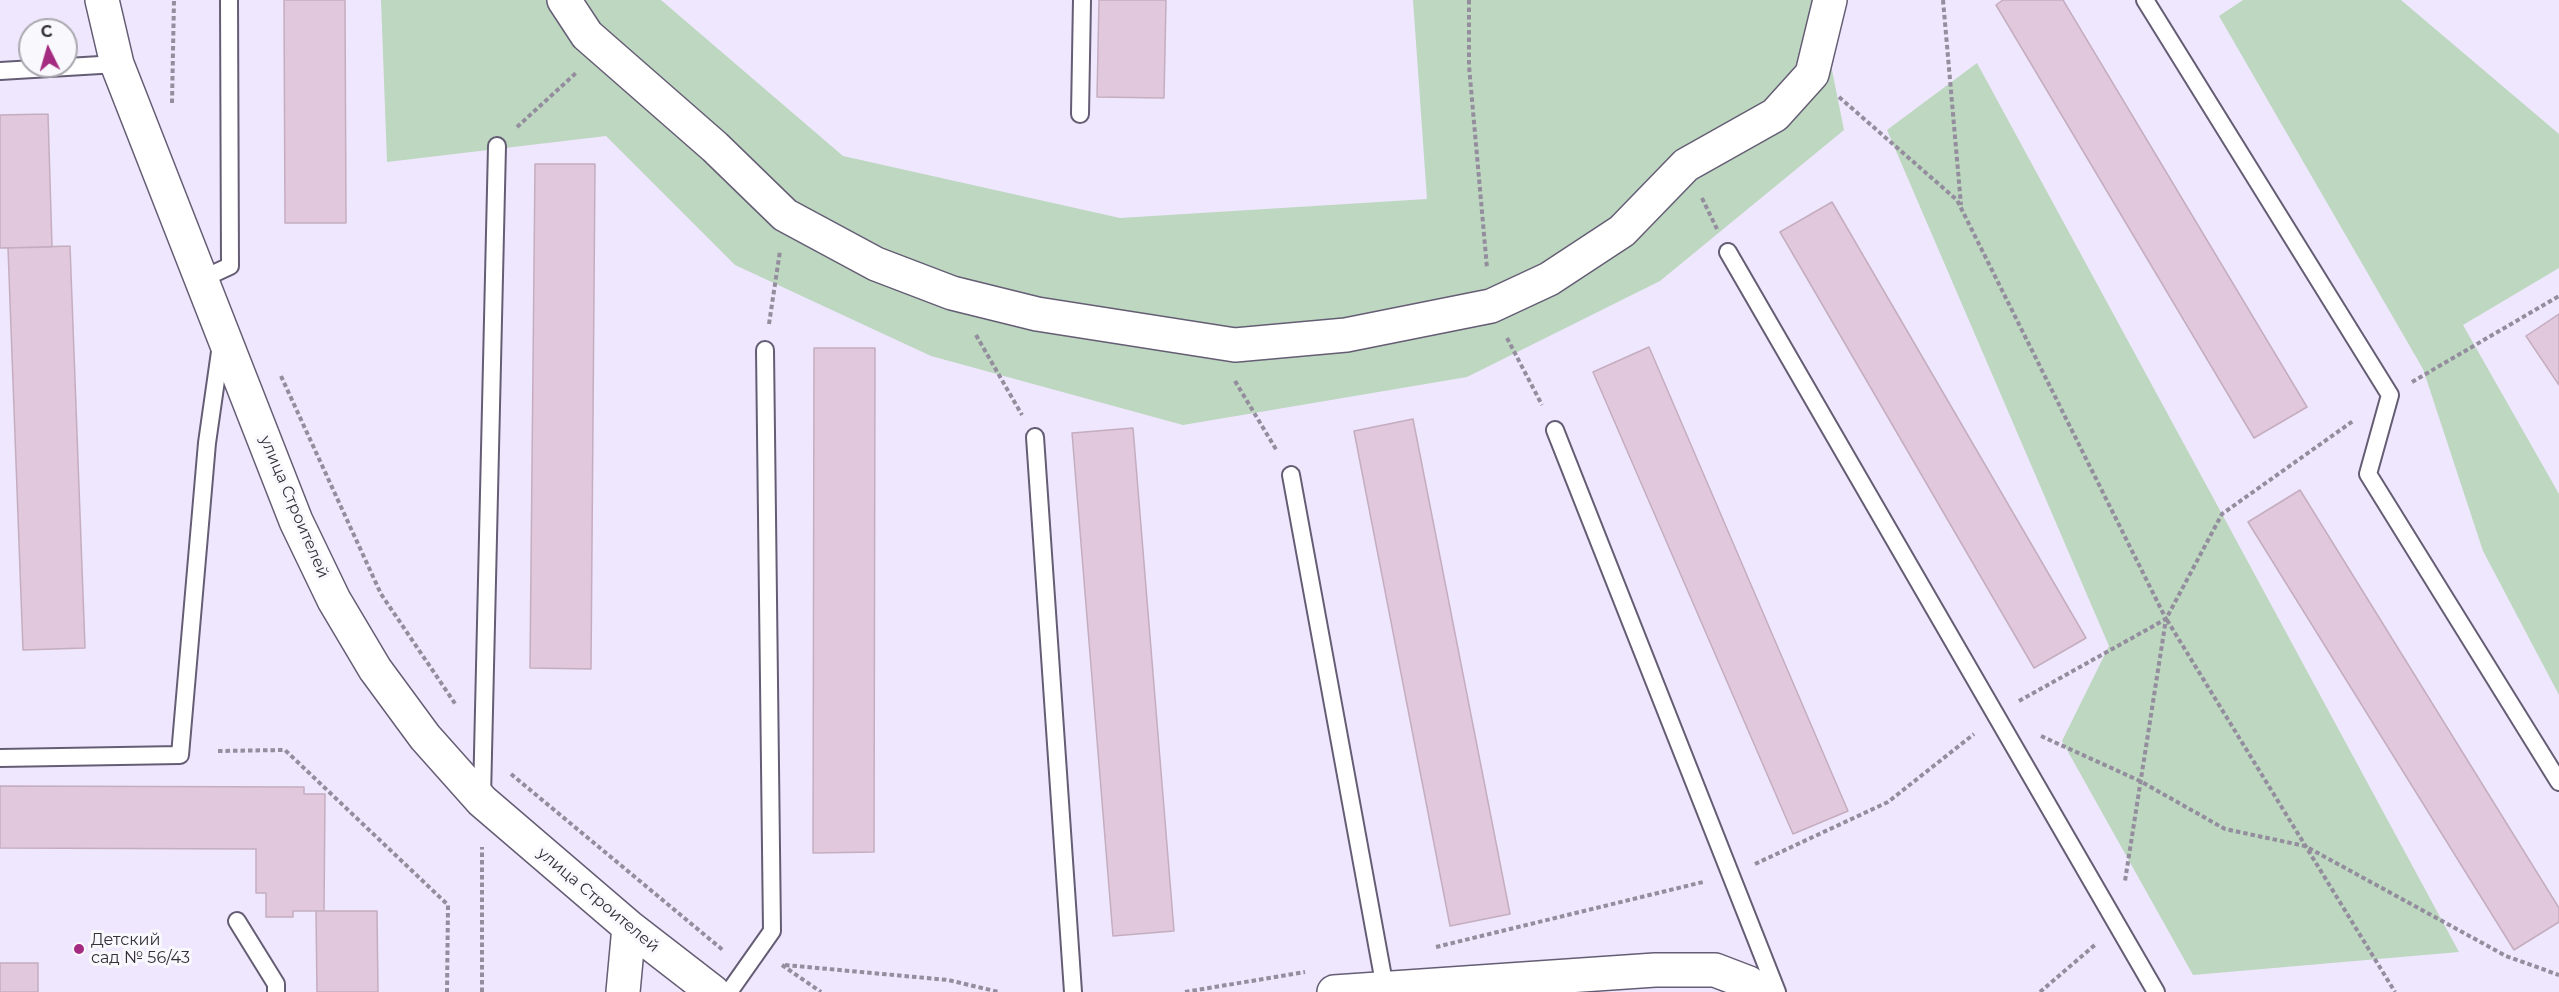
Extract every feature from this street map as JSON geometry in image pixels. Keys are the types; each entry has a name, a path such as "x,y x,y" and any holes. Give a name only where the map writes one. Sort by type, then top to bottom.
{"street":[{"name":"улица Строителей","path":"102,0 117,64 296,521 334,600 375,669 412,720 482,801 629,927 713,992"},
{"path":"564,0 587,35 715,147 785,215 876,264 952,293 1037,314 1235,345 1346,335 1491,306 1549,279 1622,231 1686,165 1774,115 1812,74 1830,0"},
{"path":"623,992 629,927"},
{"path":"1322,982 1383,974 1715,970 1749,984 1760,992"}],"lane":[{"path":"202,279 230,266 229,0"},
{"path":"1080,114 1082,0"},
{"path":"2145,0 2390,395 2368,474 2559,782"},
{"path":"0,71 117,64"},
{"path":"482,801 497,146"},
{"path":"1728,252 2156,992"},
{"path":"0,758 180,754 207,443 223,332"},
{"path":"729,992 772,931 765,350"},
{"path":"1555,430 1777,992"},
{"path":"1035,437 1073,992"},
{"path":"1291,475 1383,974"},
{"path":"237,921 276,984 276,992"}],"path":[{"path":"172,112 174,0"},
{"path":"1468,0 1469,66 1491,306 1555,430"},
{"path":"1943,0 1961,209"},
{"path":"497,146 603,48"},
{"path":"1812,74 1957,200 2166,619 2395,992"},
{"path":"1686,165 1728,252"},
{"path":"765,350 785,215"},
{"path":"952,293 1035,437"},
{"path":"2040,992 2118,926 2166,619 2222,514 2390,395 2559,296"},
{"path":"1211,341 1291,475"},
{"path":"279,371 381,594 445,691 508,771 745,969 784,965 948,980 999,992"},
{"path":"1383,974 1731,876 1888,802 1997,716 2166,619"},
{"path":"1997,716 2140,782 2225,829 2305,846 2506,956 2559,975"},
{"path":"218,751 285,750 448,905 447,992"},
{"path":"482,801 482,992"},
{"path":"784,965 820,992"},
{"path":"1185,992 1322,982"}],"green space":[{"path":"381,0 661,0 843,156 1120,218 1427,199 1413,0 1818,0 1844,130 1660,281 1467,377 1183,425 931,356 735,265 606,136 387,162"},
{"path":"2243,0 2401,0 2559,134 2559,268 2463,325 2559,494 2559,695 2483,551 2423,369 2219,16"},
{"path":"1977,63 2459,952 2193,975 2062,741 2109,646 1887,130"}],"building":[{"path":"284,0 345,0 346,223 285,223"},
{"path":"1099,0 1166,0 1164,98 1097,97"},
{"path":"2003,0 2063,0 2307,407 2254,438 1996,5"},
{"path":"48,114 52,247 0,248 0,115"},
{"path":"535,164 595,164 591,669 530,668"},
{"path":"1832,202 2086,638 2034,668 1780,232"},
{"path":"70,246 85,648 23,650 8,248"},
{"path":"2559,314 2559,385 2526,336"},
{"path":"1649,347 1848,811 1793,834 1593,372"},
{"path":"814,348 875,348 874,852 813,853"},
{"path":"1413,419 1510,914 1450,926 1354,431"},
{"path":"1133,428 1174,931 1113,936 1072,433"},
{"path":"2300,490 2559,908 2559,922 2514,950 2248,522"},
{"path":"0,786 304,787 304,794 325,794 324,911 293,911 293,917 266,917 266,893 256,893 256,849 0,848"},
{"path":"316,911 377,911 378,992 317,992"},
{"path":"0,963 38,963 38,992 0,992"}],"place":[{"name":"Детский сад № 56/43","path":"79,949"}]}
